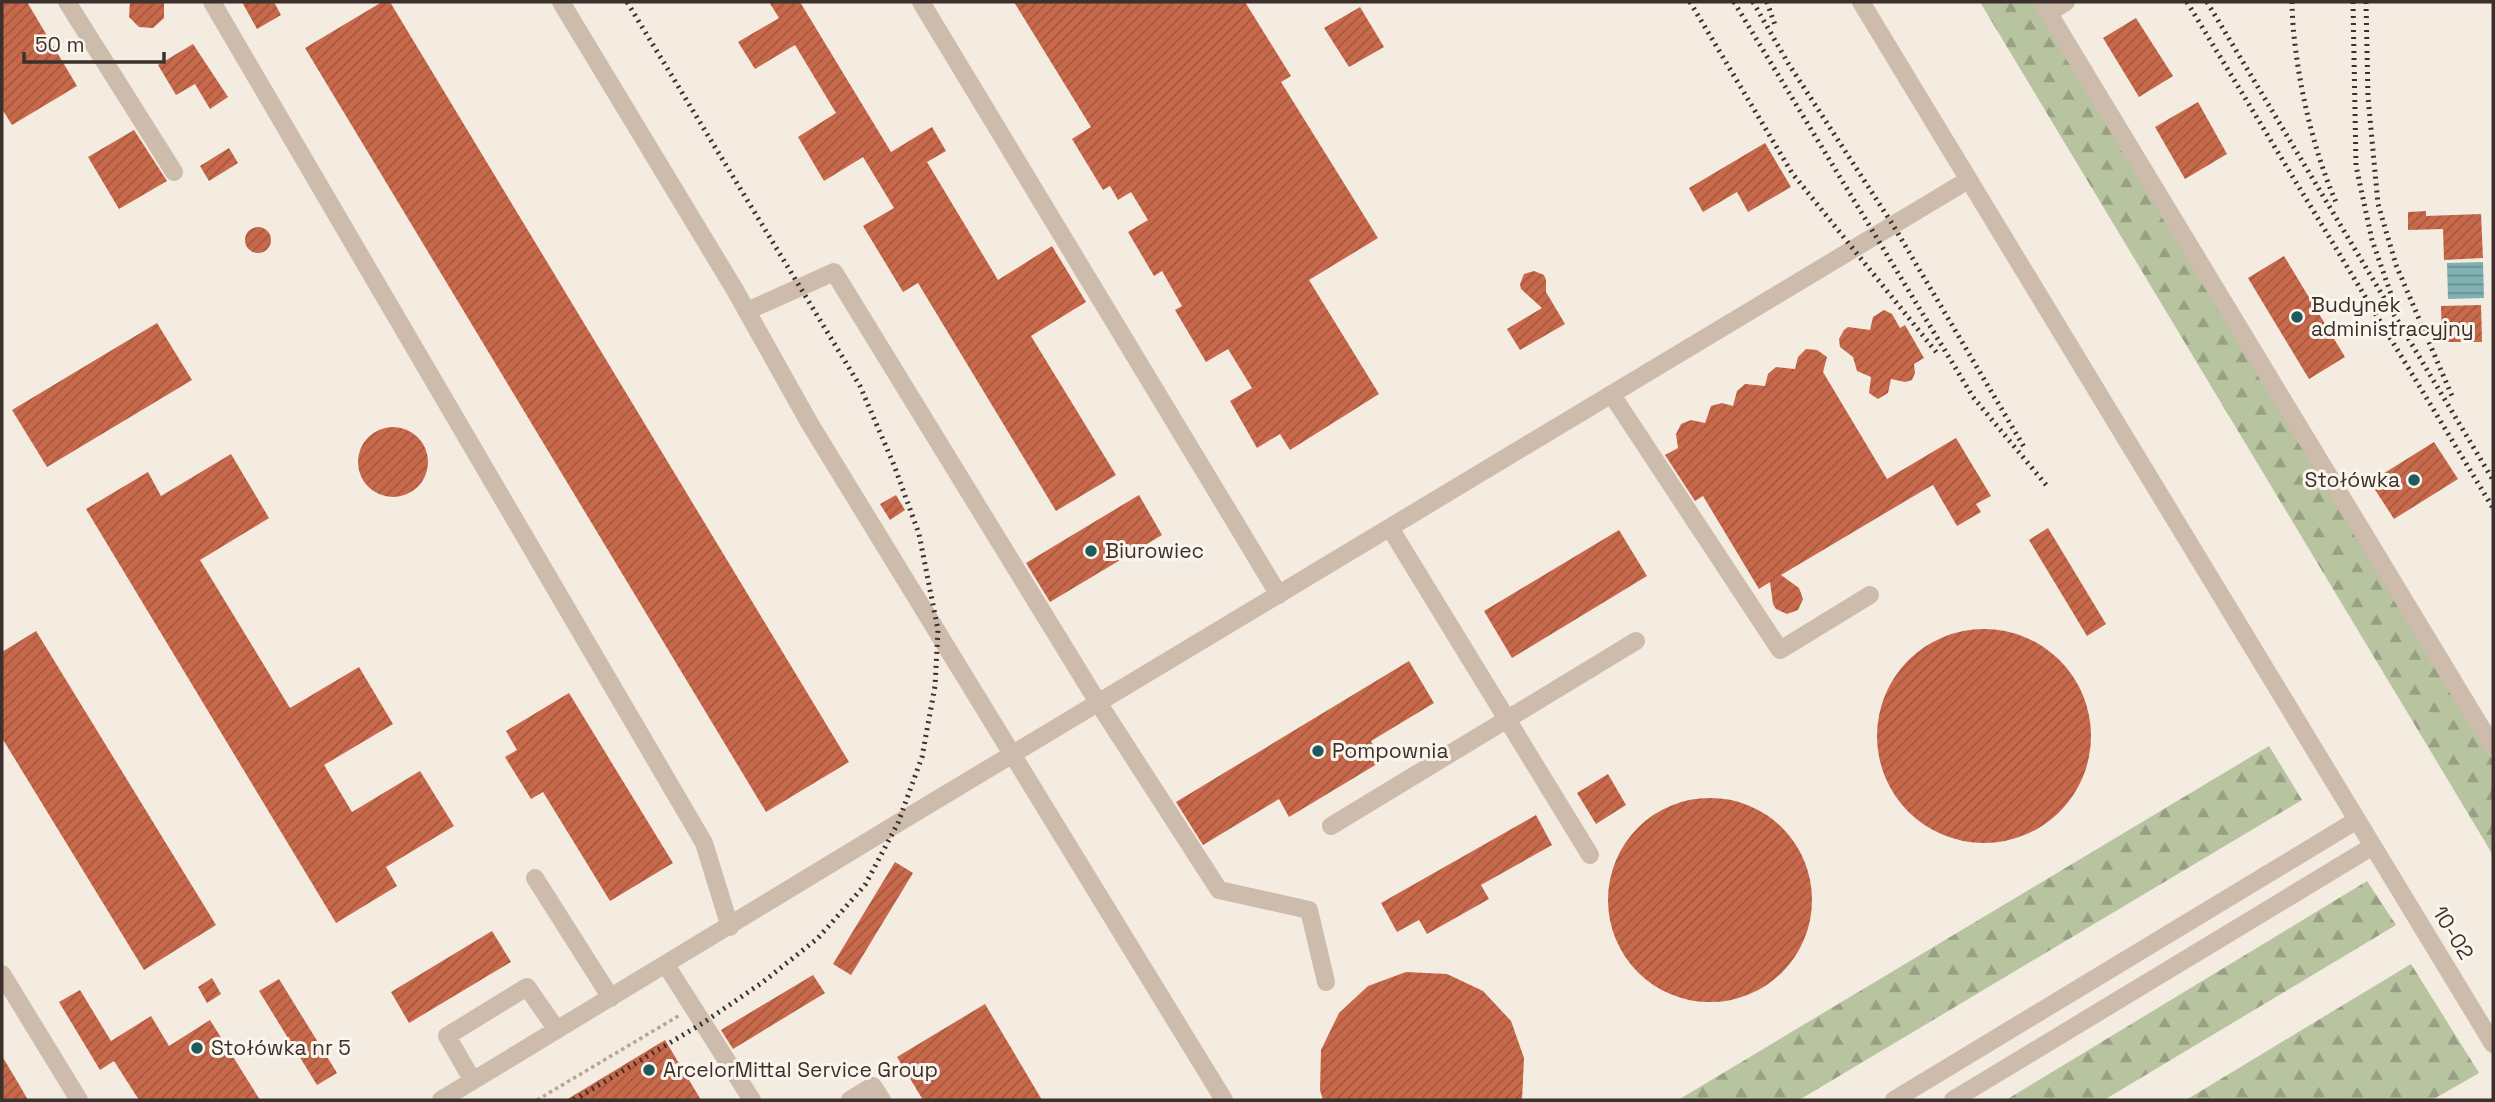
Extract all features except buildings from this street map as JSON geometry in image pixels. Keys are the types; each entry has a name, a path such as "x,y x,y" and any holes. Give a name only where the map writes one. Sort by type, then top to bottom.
{"lane":[{"path":"67,2 174,172"},
{"path":"212,2 704,843 730,927"},
{"path":"561,2 747,311 810,424 1224,1100"},
{"path":"921,2 1279,595"},
{"name":"10-02","path":"1861,2 2493,1044"},
{"path":"2066,2 2045,7 2493,747"},
{"path":"441,1100 1968,180"},
{"path":"747,311 834,272 1098,704 1219,890 1309,910 1326,982"},
{"path":"1612,394 1780,650 1870,595"},
{"path":"1390,528 1590,855"},
{"path":"1331,826 1636,641"},
{"path":"1894,1100 2357,820"},
{"path":"1953,1100 2373,846"},
{"path":"535,878 611,998"},
{"path":"666,965 752,1100"},
{"path":"2,974 79,1100"},
{"path":"473,1081 447,1036 527,987 558,1030"},
{"path":"850,1100 873,1086 882,1100"}],"path":[{"path":"537,1100 693,1007"}],"green space":[{"path":"1980,2 2035,2 2493,760 2493,855"},
{"path":"2269,746 2302,800 1799,1100 1678,1100"},
{"path":"2367,881 2396,925 2104,1100 2006,1100"},
{"path":"2411,964 2479,1073 2432,1100 2186,1100"}],"water":[{"path":"2483,262 2484,298 2448,299 2447,263"}],"railway":[{"path":"574,1100 703,1023 763,982 818,938 865,885 898,823 922,757 935,686 938,630 919,534 894,465 860,386 627,2"},
{"path":"1690,2 1792,173 1937,353"},
{"path":"1734,2 1973,397 2047,486"},
{"path":"1753,2 1788,63 1893,225 2024,447"},
{"path":"1767,2 1776,28"},
{"path":"2187,2 2493,508"},
{"path":"2207,2 2493,480"},
{"path":"2292,2 2296,51 2305,104 2319,156 2336,202"},
{"path":"2353,2 2356,166 2372,240 2392,297"},
{"path":"2366,2 2368,97 2378,204 2396,265 2452,396"}],"place":[{"name":"Budynek administracyjny","path":"2297,317"},
{"name":"Stołówka","path":"2414,480"},
{"name":"Biurowiec","path":"1091,551"},
{"name":"Pompownia","path":"1318,751"},
{"name":"Stołówka nr 5","path":"197,1048"},
{"name":"ArcelorMittal Service Group","path":"649,1070"}]}
